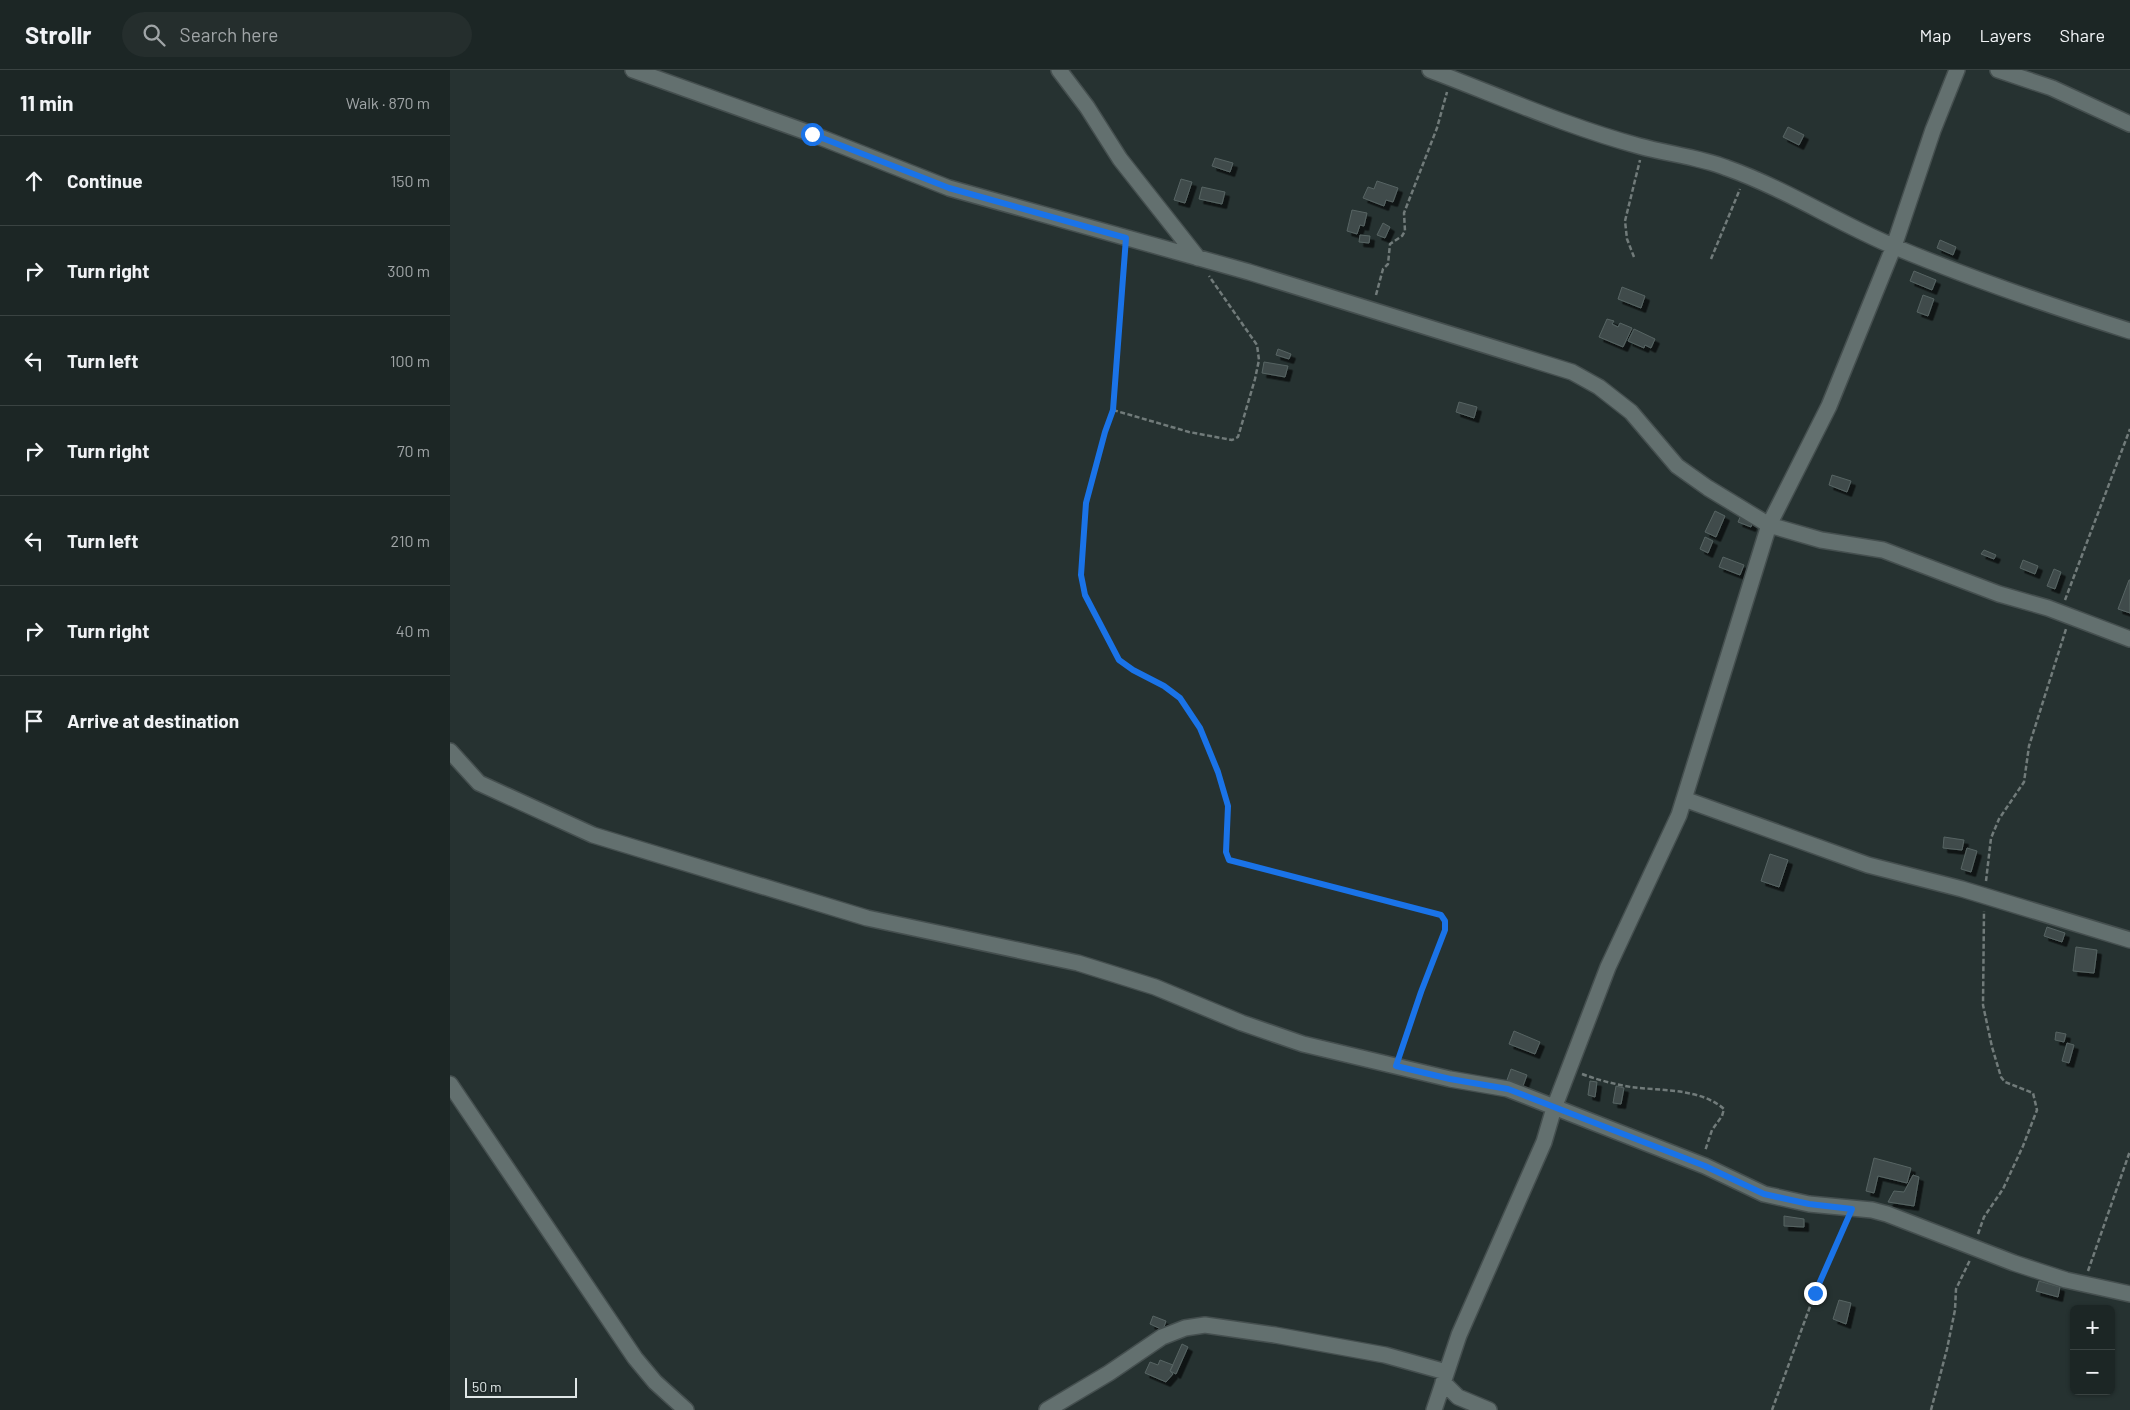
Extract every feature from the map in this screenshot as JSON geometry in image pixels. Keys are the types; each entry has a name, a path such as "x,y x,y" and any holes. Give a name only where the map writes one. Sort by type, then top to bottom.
{"street":[{"path":"633,70 812,134 949,188 1372,309 1572,372 1599,387 1631,412 1677,466 1708,488 1769,525 1821,540 1883,550 1999,594 2066,614 2130,639"},
{"path":"1059,70 1087,107 1120,159 1198,258"},
{"path":"1430,70 1535,112 1640,147 1705,161 1752,178 1894,246 2038,301 2130,331"},
{"path":"1434,1410 1459,1335 1544,1142 1554,1108 1608,967 1679,815 1769,525 1829,406 1894,246 1933,130 1957,70"},
{"path":"1998,70 2052,88 2130,124"},
{"path":"450,751 479,783 593,835 867,918 1078,963 1155,987 1242,1023 1303,1044 1450,1079 1508,1089 1701,1165 1764,1194 1809,1204 1887,1214 1976,1249 2058,1277 2130,1294"},
{"path":"1684,799 1868,865 1984,896 2130,940"},
{"path":"450,1084 634,1358 655,1382 686,1410"},
{"path":"1047,1410 1110,1373 1162,1337 1185,1328 1206,1326 1276,1335 1385,1355 1444,1377 1458,1397 1489,1410"}],"path":[{"path":"1372,309 1379,280 1388,264 1390,244 1402,236 1405,231 1404,213 1437,128 1451,78"},
{"path":"1634,257 1627,239 1625,221 1639,167 1640,147"},
{"path":"1711,259 1739,189 1752,178"},
{"path":"1126,238 1113,410 1105,432 1086,503 1081,575 1085,595 1119,660 1133,670 1164,686 1180,698 1200,728 1218,772 1228,806 1226,852 1229,860 1441,915 1445,921 1445,930 1421,992 1396,1066"},
{"path":"1113,410 1189,432 1232,440 1238,437 1256,379 1259,360 1257,345 1228,305 1198,258"},
{"path":"1931,1410 1947,1349 1955,1310 1956,1289 1976,1249 1977,1235 1984,1217 2003,1189 2037,1110 2033,1093 2005,1082 2001,1077 1983,1005 1984,896 1991,838 1999,818 2024,782 2029,746 2066,614 2130,429"},
{"path":"1569,1069 1603,1082 1691,1094 1718,1104 1724,1109 1722,1116 1712,1130 1701,1165"},
{"path":"2084,1284 2130,1150"},
{"path":"1772,1410 1815,1293 1852,1209"}],"building":[{"path":"1788,127 1804,135 1799,145 1783,137"},
{"path":"1215,158 1233,163 1230,172 1212,166"},
{"path":"1181,179 1192,182 1185,203 1174,200"},
{"path":"1377,181 1398,188 1393,202 1386,200 1384,206 1363,198 1368,187 1374,189"},
{"path":"1202,187 1225,192 1222,204 1199,199"},
{"path":"1352,210 1367,213 1364,226 1360,225 1357,234 1347,231"},
{"path":"1383,223 1390,227 1385,238 1377,235"},
{"path":"1360,235 1370,236 1369,243 1359,242"},
{"path":"1940,240 1956,247 1953,255 1937,248"},
{"path":"1914,271 1936,280 1932,290 1910,281"},
{"path":"1622,287 1645,296 1641,308 1618,299"},
{"path":"1923,295 1934,299 1928,316 1917,312"},
{"path":"1607,319 1614,321 1612,324 1618,327 1620,323 1632,328 1623,347 1599,337"},
{"path":"1634,329 1655,339 1651,348 1645,345 1644,348 1628,341"},
{"path":"1278,349 1291,354 1289,359 1276,355"},
{"path":"1264,362 1288,366 1285,377 1262,373"},
{"path":"1459,402 1477,407 1474,418 1456,412"},
{"path":"1832,475 1851,481 1847,492 1829,485"},
{"path":"1715,511 1725,516 1716,537 1705,532"},
{"path":"1741,515 1753,521 1751,527 1738,522"},
{"path":"1705,537 1713,541 1708,553 1700,549"},
{"path":"1984,550 1996,555 1994,559 1981,554"},
{"path":"1723,557 1744,565 1740,575 1719,567"},
{"path":"2023,560 2038,566 2035,574 2020,568"},
{"path":"2054,569 2061,572 2055,589 2047,586"},
{"path":"2130,580 2130,613 2118,609"},
{"path":"1944,837 1964,840 1962,850 1943,848"},
{"path":"1967,848 1977,851 1971,872 1961,869"},
{"path":"1770,854 1788,860 1779,887 1761,881"},
{"path":"2047,927 2065,933 2062,942 2044,936"},
{"path":"2076,947 2097,950 2094,973 2073,971"},
{"path":"1514,1031 1540,1042 1535,1054 1509,1044"},
{"path":"2056,1032 2066,1034 2064,1042 2055,1040"},
{"path":"2067,1043 2074,1045 2069,1063 2062,1061"},
{"path":"1511,1069 1527,1075 1523,1086 1507,1080"},
{"path":"1590,1081 1597,1082 1595,1097 1588,1095"},
{"path":"1616,1086 1624,1088 1621,1104 1613,1103"},
{"path":"1874,1158 1911,1168 1907,1183 1878,1176 1874,1193 1866,1191"},
{"path":"1913,1175 1919,1177 1914,1206 1888,1202 1894,1191 1904,1192"},
{"path":"1784,1216 1804,1219 1804,1227 1784,1226"},
{"path":"2039,1281 2060,1287 2058,1297 2036,1291"},
{"path":"1839,1300 1851,1303 1846,1324 1833,1319"},
{"path":"1153,1316 1166,1321 1163,1330 1150,1324"},
{"path":"1182,1344 1188,1347 1176,1374 1170,1371"},
{"path":"1160,1360 1173,1365 1170,1371 1173,1374 1166,1382 1145,1373 1150,1362 1158,1365"}],"route":[{"path":"812,134 949,188 1126,238 1124,294 1113,410 1105,432 1086,503 1081,575 1085,595 1119,660 1133,670 1164,686 1180,698 1200,728 1218,772 1228,806 1226,852 1229,860 1441,915 1445,921 1445,930 1421,992 1396,1066 1450,1079 1508,1089 1705,1166 1764,1194 1809,1204 1852,1209 1841,1229 1815,1293"}]}
